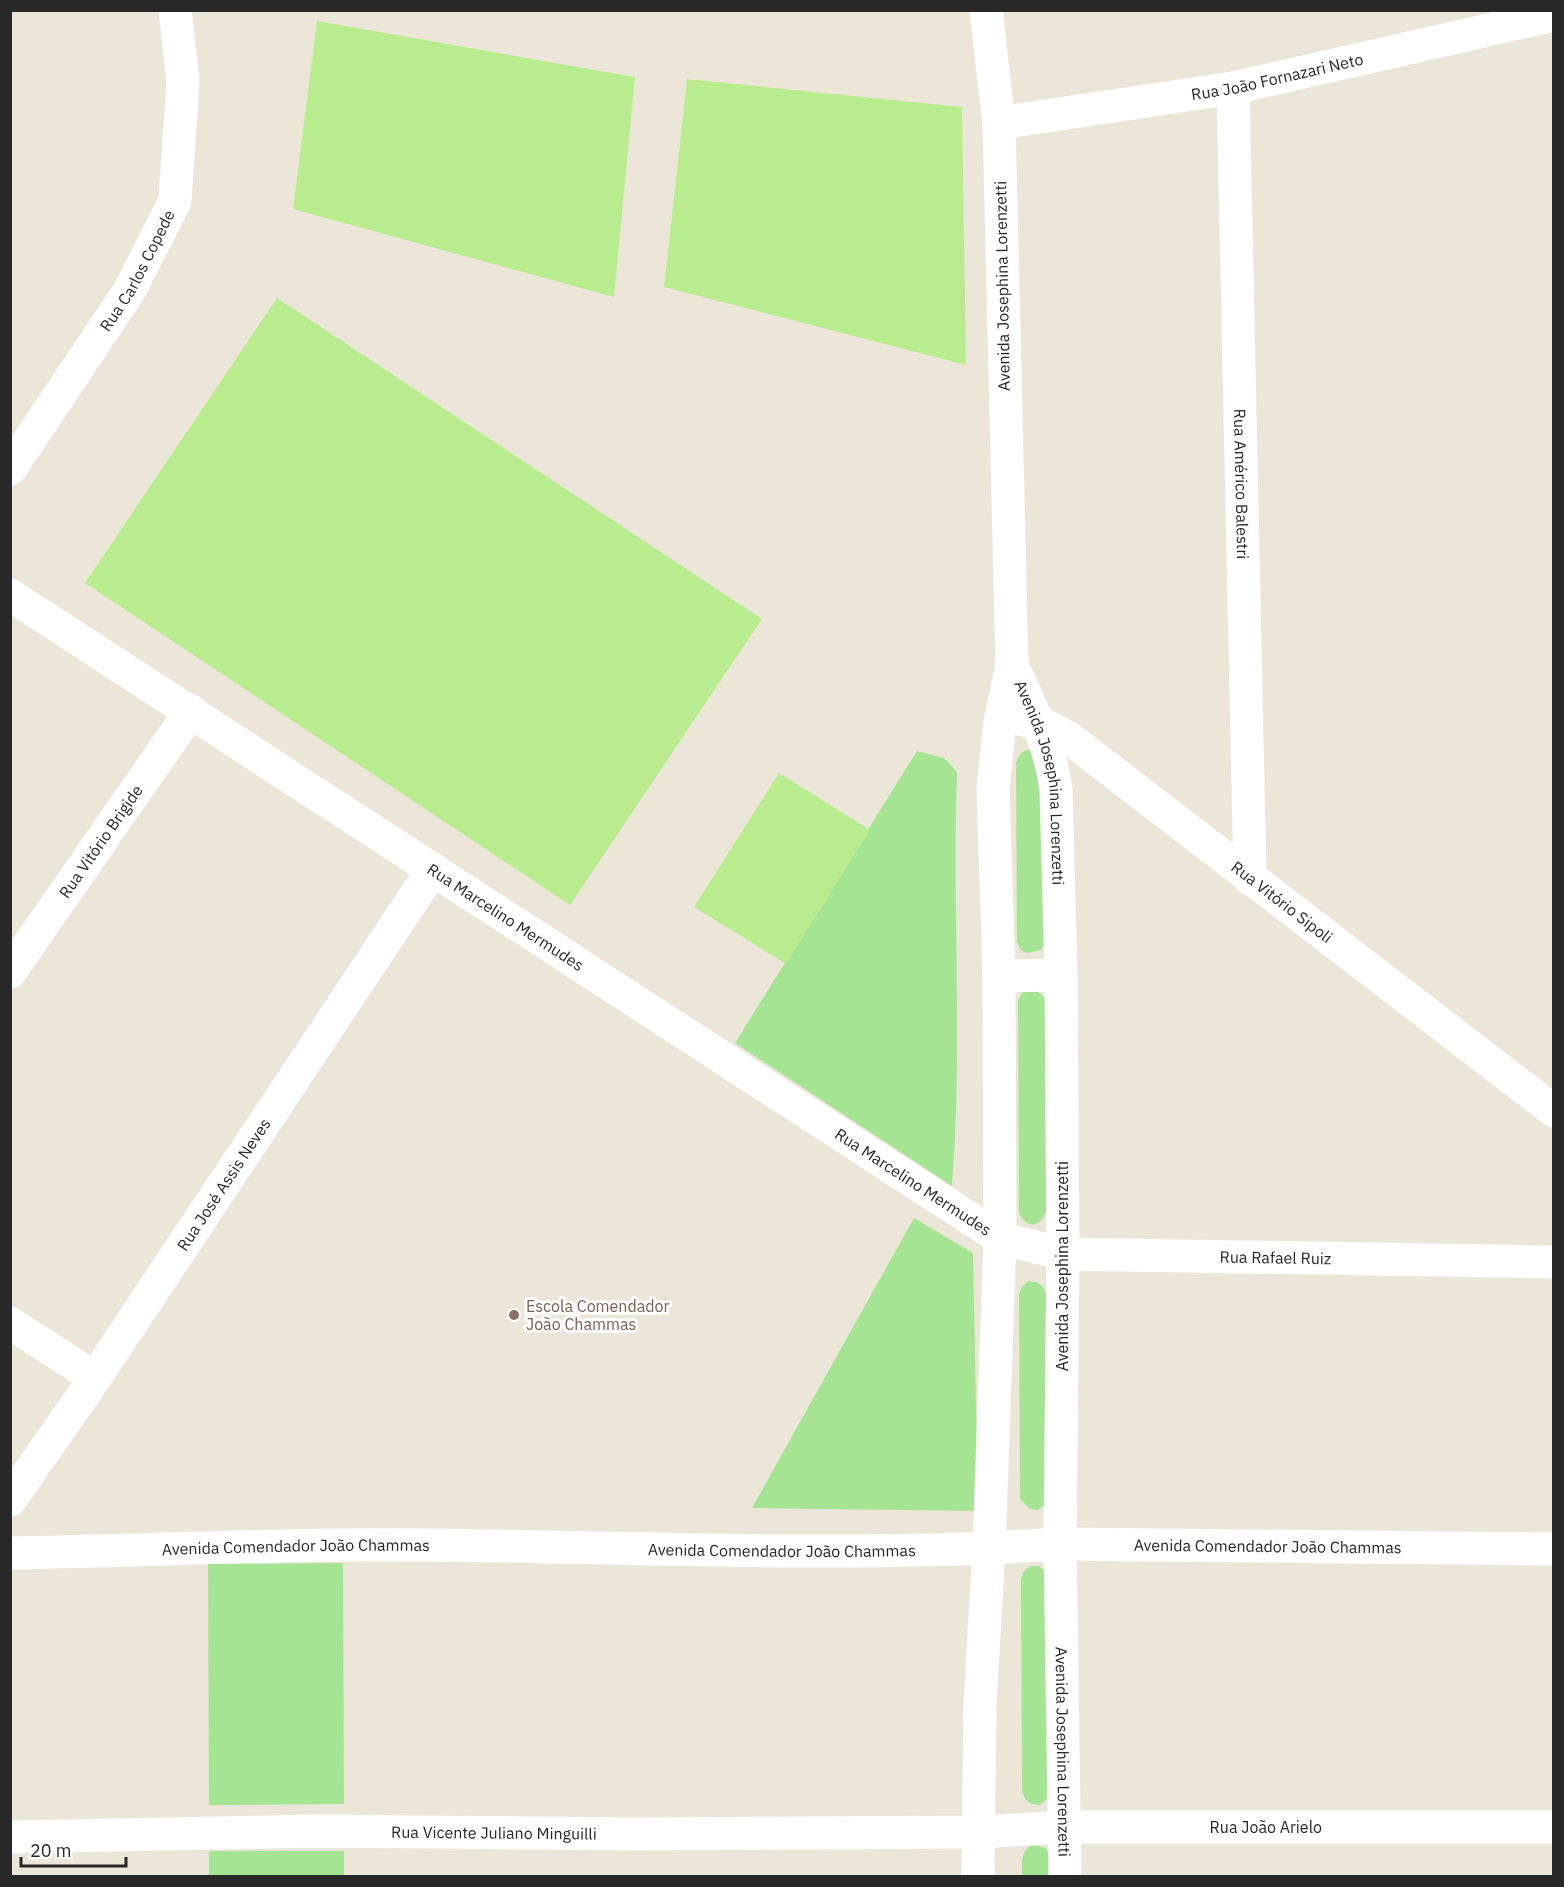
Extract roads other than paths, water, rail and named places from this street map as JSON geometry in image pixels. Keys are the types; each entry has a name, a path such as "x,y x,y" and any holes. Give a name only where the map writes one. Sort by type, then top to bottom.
{"street":[{"name":"Rua Carlos Copede","path":"10,469 130,290 175,201 183,81 175,10"},
{"name":"Avenida Josephina Lorenzetti","path":"978,1876 980,1703 989,1548 1000,1238 999,976 993,788 1000,722 1012,664 999,123 986,10"},
{"name":"Rua João Fornazari Neto","path":"999,123 1233,88 1554,15"},
{"name":"Rua Américo Balestri","path":"1233,88 1250,879"},
{"name":"Rua Marcelino Mermudes","path":"10,595 1000,1238"},
{"name":"Avenida Josephina Lorenzetti","path":"1012,664 1037,721 1054,772 1056,790 1061,975 1063,1254 1060,1544 1065,1876"},
{"name":"Rua Vitório Brigide","path":"10,972 191,711"},
{"name":"Rua Vitório Sipoli","path":"1037,721 1076,744 1554,1112"},
{"path":"1000,722 1037,721"},
{"name":"Rua José Assis Neves","path":"10,1500 95,1378 433,869"},
{"path":"999,976 1061,975"},
{"name":"Rua Rafael Ruiz","path":"1000,1238 1063,1254 1554,1262"},
{"path":"10,1323 95,1378"},
{"name":"Avenida Comendador João Chammas","path":"10,1553 420,1545 620,1550 989,1548 1060,1544 1554,1549"},
{"name":"Rua João Arielo","path":"978,1832 1065,1827 1554,1827"},
{"name":"Rua Vicente Juliano Minguilli","path":"10,1837 314,1831 641,1834 978,1832"}],"place":[{"name":"Escola Comendador João Chammas","path":"514,1315"}]}
